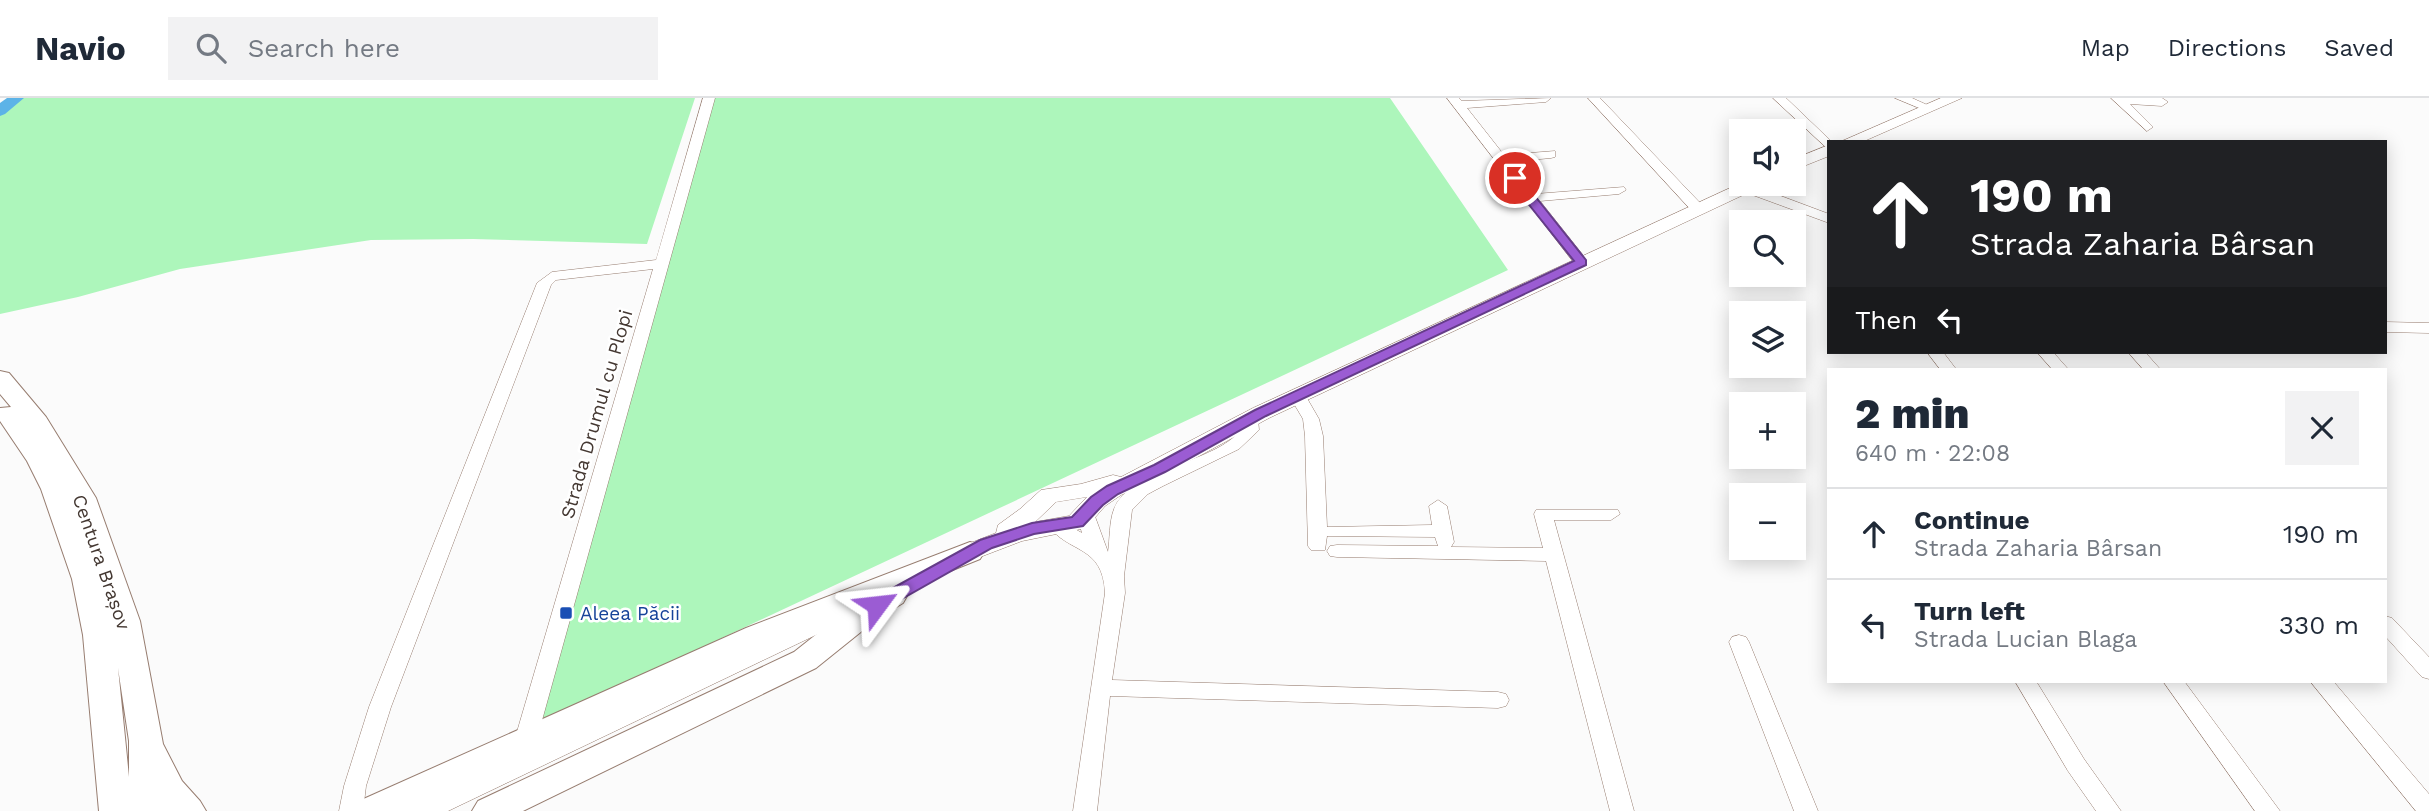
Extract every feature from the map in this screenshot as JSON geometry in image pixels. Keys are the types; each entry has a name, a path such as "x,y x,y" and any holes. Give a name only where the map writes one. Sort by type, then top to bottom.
{"highway":[{"name":"Centura Brașov","path":"0,378 37,422 82,498 125,621 146,741 146,811"},
{"name":"Centura Brașov","path":"0,404 19,427 47,473 74,537 98,631 107,715 109,769 117,811"},
{"path":"370,811 757,636 978,548"},
{"path":"490,811 805,660 866,611 978,548"},
{"path":"146,741 163,782 172,796 188,811"},
{"path":"102,811 109,769"}],"main road":[{"path":"1853,140 1954,98"},
{"path":"1806,159 1827,149"},
{"path":"1049,520 1038,503 1049,495 1083,505 1183,456 1250,419 1729,195"},
{"path":"419,811 978,548 1049,520 1077,522 1083,505"}],"street":[{"name":"Strada Drumul cu Plopi","path":"525,742 709,98"},
{"path":"1594,98 1698,209"},
{"path":"1779,98 1827,146"},
{"path":"1901,98 1928,108"},
{"path":"1456,101 1546,99"},
{"path":"2118,99 2162,102"},
{"path":"2118,99 2147,127"},
{"path":"1456,101 1581,262"},
{"path":"1499,159 1551,154"},
{"path":"1530,198 1619,190"},
{"path":"1771,196 1827,218"},
{"path":"1788,210 1790,204"},
{"path":"351,811 355,786 380,707 544,283 552,276 660,264"},
{"path":"2387,327 2421,328 2429,340"},
{"path":"2047,354 2059,368"},
{"path":"2138,354 2151,368"},
{"path":"1298,397 1311,419 1328,549 1554,555"},
{"path":"1085,811 1100,688 1114,605 1114,576 1126,502 1141,491 1234,445 1250,430 1250,419"},
{"path":"1083,505 1098,552 1114,576"},
{"path":"1438,506 1447,553"},
{"path":"1611,514 1543,514 1622,811"},
{"path":"1049,520 1098,552"},
{"path":"1333,531 1443,531"},
{"path":"2387,625 2429,671"},
{"path":"1739,642 1806,811"},
{"path":"2026,683 2076,765 2109,811"},
{"path":"2174,683 2268,811"},
{"path":"2323,683 2429,810"},
{"path":"1100,688 1499,700"}],"green space":[{"path":"19,98 695,98 647,244 473,239 371,240 180,269 78,297 0,314 0,106"},
{"path":"713,98 1390,98 1508,270 519,733"}],"waterway":[{"path":"0,111 16,98"}],"place":[{"name":"Aleea Păcii","path":"566,613"}],"route":[{"path":"877,605 986,544 1032,529 1077,522 1106,494 1261,413 1581,262 1515,178"}]}
